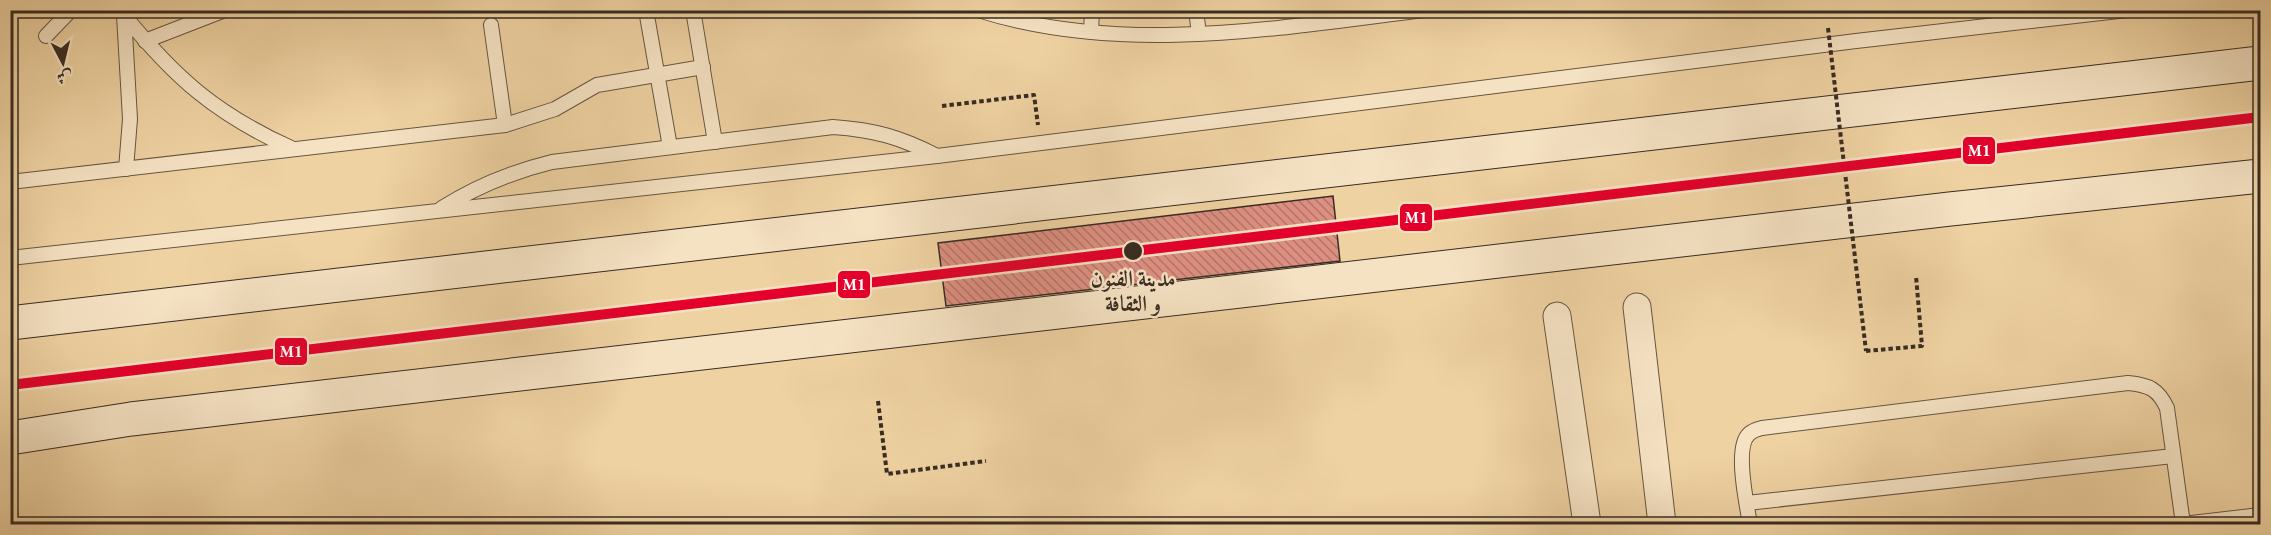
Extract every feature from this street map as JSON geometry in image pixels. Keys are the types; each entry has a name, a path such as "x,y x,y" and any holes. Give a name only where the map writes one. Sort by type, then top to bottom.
{"street":[{"path":"10,323 2260,63"},
{"path":"10,438 179,414 1914,213 2260,176"},
{"path":"1637,307 1662,525"},
{"path":"1557,316 1587,525"}],"lane":[{"path":"46,36 71,10"},
{"path":"145,41 225,10"},
{"path":"646,10 670,147"},
{"path":"693,10 715,142"},
{"path":"978,10 997,16 1091,32 1199,34 1241,32 1346,15 1424,10"},
{"path":"1091,32 1092,10"},
{"path":"1196,10 1199,34"},
{"path":"10,258 1041,144 1833,44 2127,10"},
{"path":"123,13 183,82 217,109 254,131 293,149"},
{"path":"123,13 130,119 126,168"},
{"path":"491,25 505,124"},
{"path":"10,182 505,124 545,113 597,85 703,67"},
{"path":"438,211 473,189 512,172 552,162 833,127 870,129 905,139 937,156"},
{"path":"1750,525 1742,463 1743,444 1749,434 1762,428 2128,383 2148,385 2160,393 2167,408 2183,525 2260,515"},
{"path":"1747,503 2174,456"}],"path":[{"path":"1828,28 1866,351 1922,346 1916,276"},
{"path":"942,106 1034,94 1041,144"},
{"path":"878,401 887,474 986,461"}],"building":[{"path":"1333,196 1340,261 946,306 938,243"}],"transit line":[{"name":"M1","path":"10,385 2260,117"}],"place":[{"name":"مدينة الفنون و الثقافة","path":"1133,251"}]}
